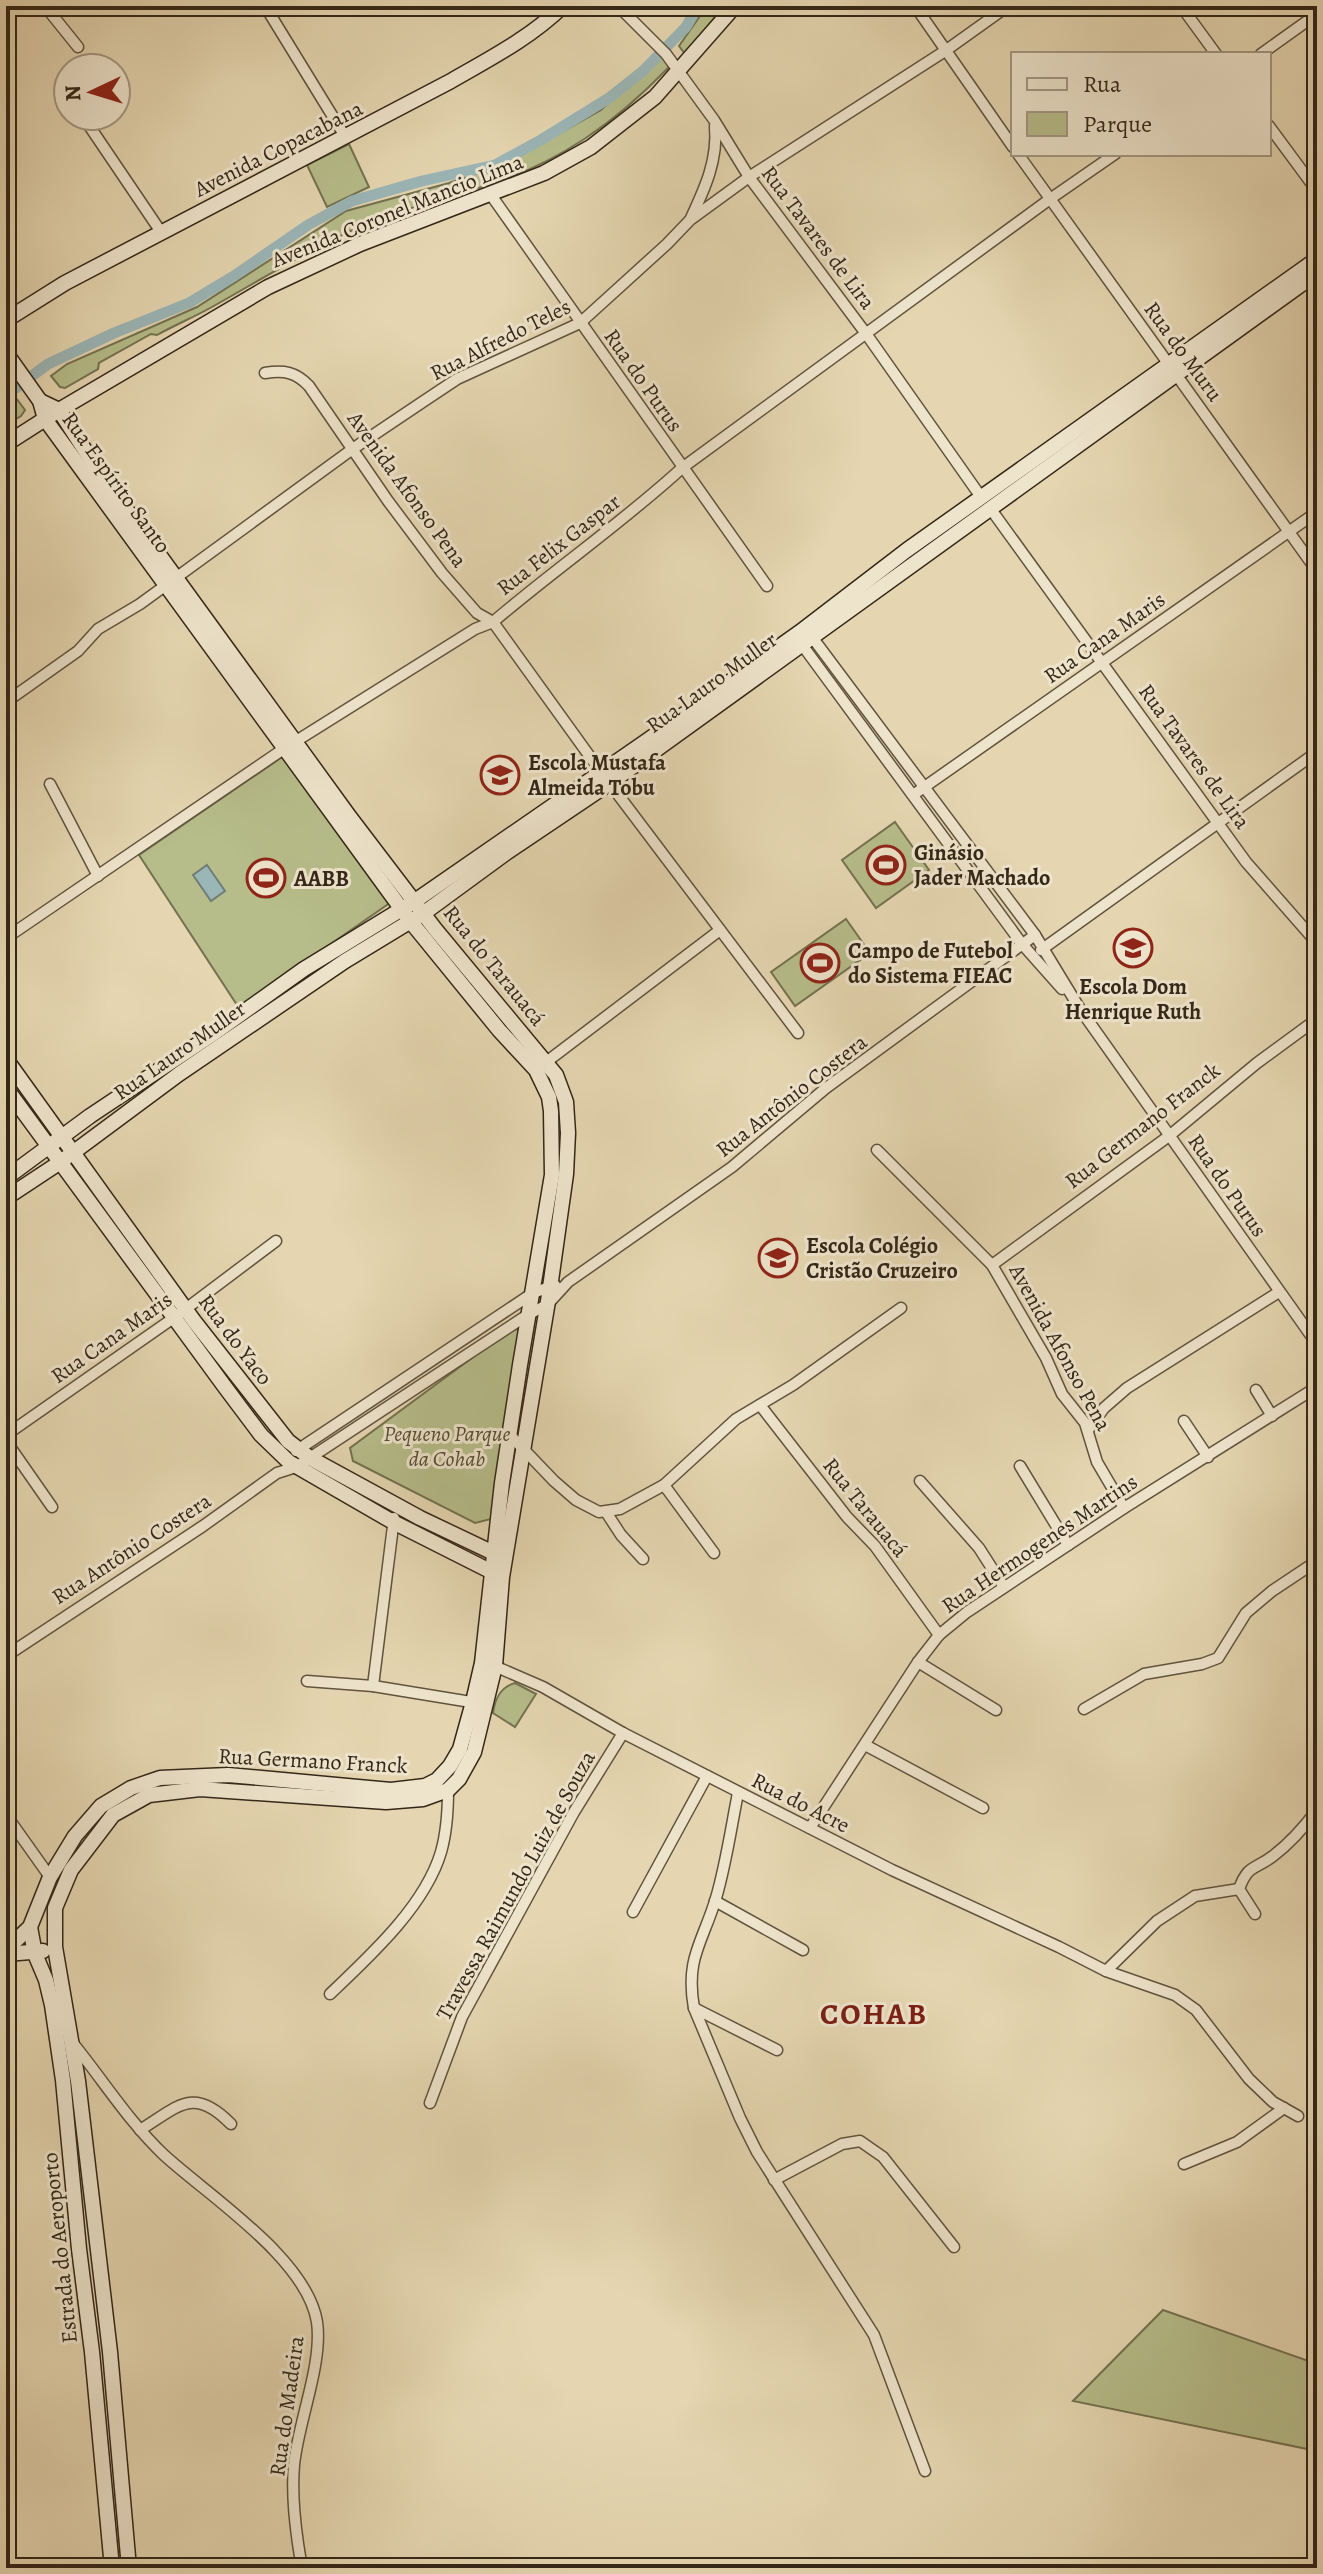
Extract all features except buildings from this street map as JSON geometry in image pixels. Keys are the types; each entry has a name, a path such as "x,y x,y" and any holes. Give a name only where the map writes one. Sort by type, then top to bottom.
{"main road":[{"name":"Avenida Copacabana","path":"6,320 42,296 346,138 512,47 563,6"},
{"name":"Avenida Coronel Mancio Lima","path":"6,444 281,280 360,244 544,173 591,147 655,97 735,6"},
{"name":"Rua Lauro Muller","path":"6,1178 90,1116 304,969 413,911 506,853 605,778 1314,268"},
{"name":"Rua Espírito Santo","path":"6,353 40,401 45,419 171,582"},
{"name":"Rua Espírito Santo","path":"40,401 59,410 171,582"},
{"name":"Rua do Tarauacá","path":"171,582 413,911 563,1089 568,1133 566,1174 524,1448"},
{"name":"Rua Lauro Muller","path":"6,1198 413,911"},
{"name":"Rua do Yaco","path":"6,1059 63,1137 261,1435 393,1522 497,1574"},
{"name":"Rua do Tarauacá","path":"510,1435 552,1175 553,1127 541,1066"},
{"name":"Rua do Yaco","path":"6,1088 59,1163 180,1313"},
{"name":"Rua Germano Franck","path":"500,1557 510,1435"},
{"name":"Rua Germano Franck","path":"6,1952 30,1927 50,1877 75,1836 101,1806 131,1788 160,1778 228,1775 255,1786 386,1802 423,1799 448,1790 459,1779 474,1752 488,1664 497,1574 524,1448"},
{"name":"Rua do Yaco","path":"297,1459 500,1557"},
{"name":"Rua Germano Franck","path":"6,1952 35,1954 55,1947 55,1908 71,1870 113,1815 149,1795 255,1786 391,1790 425,1786 437,1780 455,1757 480,1703"},
{"path":"30,1927 54,1927"},
{"name":"Estrada do Aeroporto","path":"30,1927 35,1954 71,2041 110,2352 129,2568"},
{"name":"Estrada do Aeroporto","path":"55,1947 57,2034 112,2568"}],"street":[{"path":"45,6 78,47"},
{"path":"265,6 346,138"},
{"name":"Rua Tavares de Lira","path":"618,6 663,50 714,120 749,177 1266,887 1317,943"},
{"path":"915,6 1011,144"},
{"name":"Rua Alfredo Teles","path":"6,702 78,651 98,629 171,582 354,448 457,379 580,323 690,220 749,177 945,51 1008,6"},
{"path":"1181,6 1215,52"},
{"path":"1264,52 1317,14"},
{"path":"690,220 712,169 716,144 714,120"},
{"path":"1271,129 1317,191"},
{"path":"93,132 161,232"},
{"name":"Rua do Muru","path":"1019,156 1317,571"},
{"name":"Rua Felix Gaspar","path":"6,938 290,745 475,629 493,622 573,555 626,517 682,468 1112,156"},
{"name":"Rua do Purus","path":"491,195 767,586"},
{"name":"Avenida Afonso Pena","path":"265,373 282,371 301,378 442,573 477,613 493,622 605,778 798,1033"},
{"name":"Rua Cana Maris","path":"913,795 1317,512"},
{"name":"Rua do Purus","path":"803,636 926,787 1035,935 1080,1009 1317,1344"},
{"name":"Rua do Purus","path":"803,636 913,795 1022,944 1080,1009"},
{"path":"1033,956 1317,752"},
{"path":"50,784 98,876"},
{"path":"541,1066 720,930"},
{"name":"Rua Antônio Costera","path":"297,1459 387,1409 547,1305 568,1282 732,1167 826,1088 1035,935"},
{"name":"Rua Germano Franck","path":"992,1265 1169,1136 1257,1063 1317,1019"},
{"name":"Avenida Afonso Pena","path":"877,1150 992,1265 1046,1358 1062,1394 1088,1430 1097,1462 1124,1508"},
{"name":"Rua Cana Maris","path":"6,1438 276,1241"},
{"name":"Rua Antônio Costera","path":"6,1656 203,1526 378,1397 533,1293 568,1282"},
{"path":"1088,1430 1104,1408 1127,1388 1279,1292"},
{"path":"510,1435 576,1500 599,1512 620,1509 664,1485 697,1457 717,1434 901,1308"},
{"path":"476,1331 485,1343"},
{"name":"Rua Hermogenes Martins","path":"810,1828 918,1662 939,1635 1004,1587 1124,1508 1317,1387"},
{"path":"1256,1390 1272,1416"},
{"path":"378,1397 387,1409"},
{"name":"Rua Tarauacá","path":"760,1405 847,1517 875,1546 939,1635"},
{"path":"1184,1421 1208,1457"},
{"path":"6,1438 52,1507"},
{"path":"1020,1466 1068,1545"},
{"path":"920,1481 979,1548 1004,1587"},
{"path":"664,1485 714,1553"},
{"path":"373,1686 397,1505"},
{"path":"606,1512 621,1535 643,1559"},
{"path":"1084,1709 1144,1674 1202,1664 1218,1658 1246,1613 1317,1561"},
{"path":"918,1662 996,1710"},
{"name":"Rua do Acre","path":"488,1664 543,1687 623,1733 848,1849 1106,1971 1175,1995 1196,2010 1242,2072 1266,2096 1298,2116"},
{"path":"307,1681 373,1686 480,1703"},
{"name":"Travessa Raimundo Luiz de Souza","path":"430,2103 462,2017 574,1812 623,1733"},
{"path":"865,1745 983,1808"},
{"path":"633,1912 707,1776"},
{"path":"330,1994 396,1926 428,1881 441,1853 448,1818 448,1790"},
{"path":"738,1793 715,1901 692,1964 694,2008 740,2118 774,2180 874,2335 925,2471"},
{"path":"1239,1889 1252,1866 1271,1858 1317,1810"},
{"path":"6,1815 50,1877"},
{"path":"1239,1889 1255,1914"},
{"path":"1106,1971 1157,1921 1195,1896 1239,1889"},
{"path":"715,1901 803,1950"},
{"path":"694,2008 777,2050"},
{"name":"Rua do Madeira","path":"57,2034 71,2041 140,2130 164,2155 239,2217 300,2278 310,2298 317,2324 316,2352 294,2466 296,2532 302,2568"},
{"path":"140,2130 186,2103 199,2101 217,2109 231,2124"},
{"path":"1184,2164 1237,2142 1284,2108"},
{"path":"774,2180 842,2144 860,2141 883,2157 954,2247"}],"green space":[{"path":"707,6 724,6 685,54 679,46"},
{"path":"661,53 669,60 668,68 648,88 584,139 537,166 357,228 205,311 157,335 151,334 99,363 98,369 65,388 60,387 51,376 67,364 197,307 346,211 449,183 509,162 601,110"},
{"path":"349,144 369,187 327,207 307,165"},
{"path":"16,398 25,410 6,425 6,406"},
{"name":"AABB","path":"288,753 394,900 239,1008 139,855"},
{"name":"Ginásio Jader Machado","path":"895,822 929,870 876,908 842,860"},
{"name":"Campo de Futebol do Sistema FIEAC","path":"846,919 870,953 795,1006 771,972"},
{"name":"Pequeno Parque da Cohab","path":"511,1329 522,1330 491,1519 475,1523 353,1461 350,1448"},
{"path":"515,1683 536,1694 515,1727 493,1713 499,1694"},
{"path":"1163,2310 1317,2364 1317,2451 1073,2401"}],"water":[{"path":"207,865 225,891 211,901 193,875"}],"waterway":[{"path":"6,395 48,364 189,303 308,225 352,201 495,165 541,140 609,98 643,71 686,27 698,6"}],"place":[{"name":"Escola Mustafa Almeida Tobu","path":"500,775"},
{"name":"Ginásio Jader Machado","path":"886,865"},
{"name":"AABB","path":"266,878"},
{"name":"Escola Dom Henrique Ruth","path":"1133,948"},
{"name":"Campo de Futebol do Sistema FIEAC","path":"820,963"},
{"name":"Escola Colégio Cristão Cruzeiro","path":"778,1258"}],"district":[{"name":"COHAB","path":"874,2014"}]}
